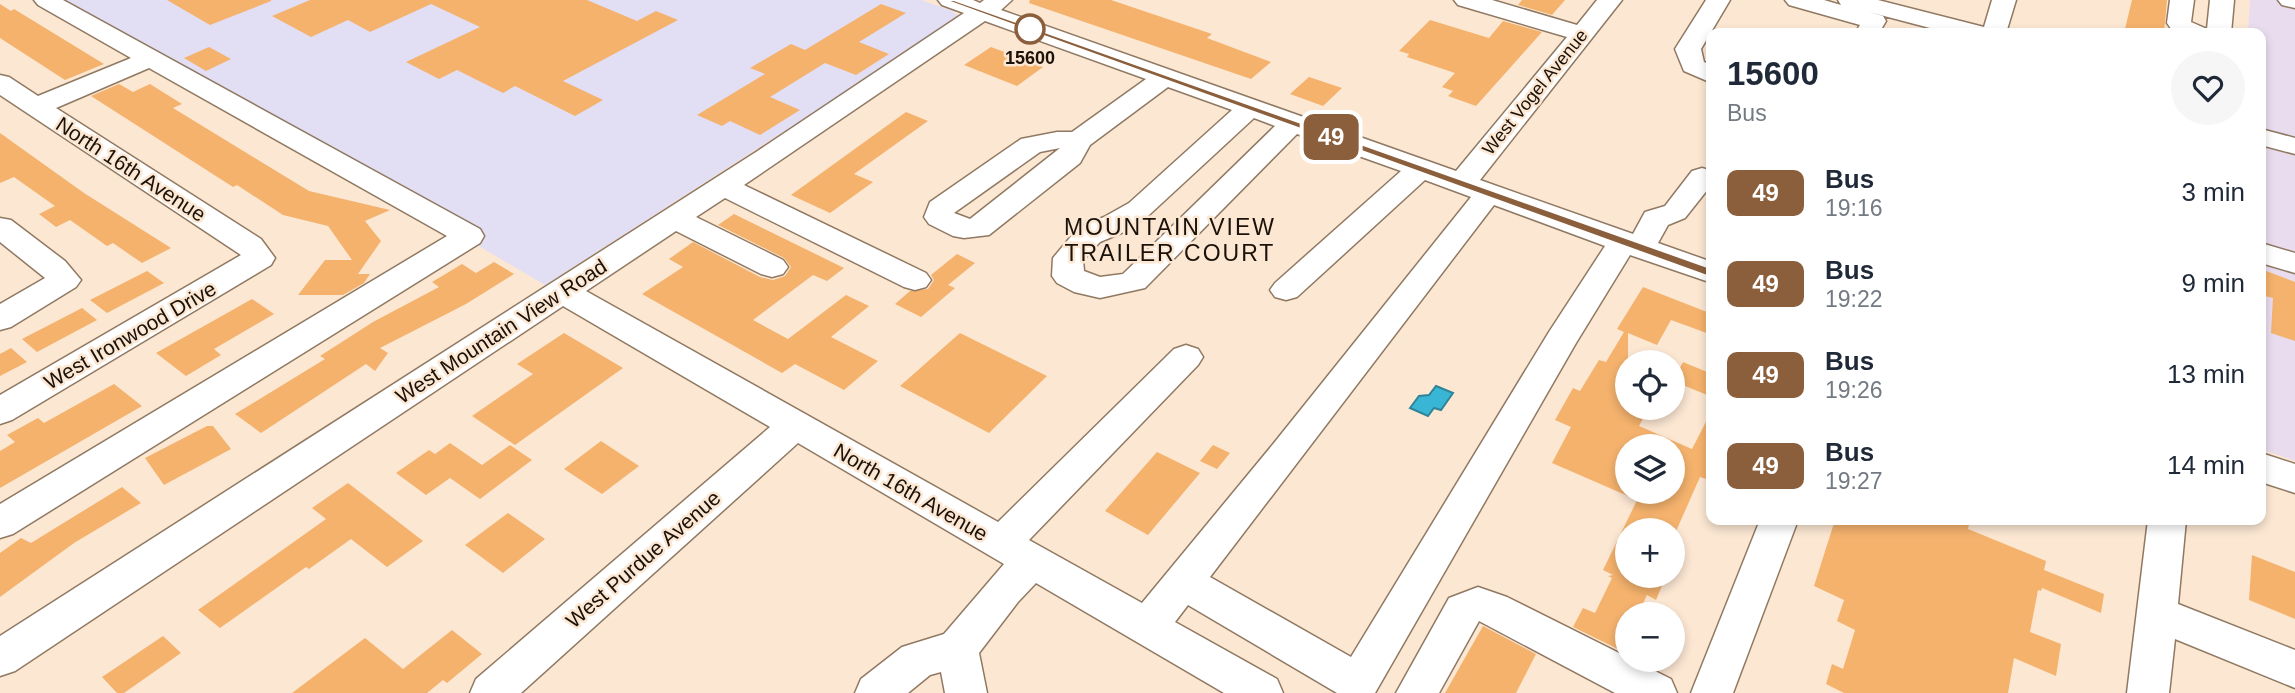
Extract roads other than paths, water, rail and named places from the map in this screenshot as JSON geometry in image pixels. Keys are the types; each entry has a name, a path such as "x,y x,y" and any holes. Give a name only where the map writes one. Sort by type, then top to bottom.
{"street":[{"path":"0,523 469,236 46,0"},
{"path":"950,0 991,6 1165,77 1706,271"},
{"path":"1466,0 1583,34"},
{"name":"West Vogel Avenue","path":"1147,627 1287,453 1583,34 1610,0"},
{"path":"1706,72 1693,66 1688,49 1718,0"},
{"path":"1797,0 1822,11 1874,21 1870,28"},
{"path":"1850,0 1906,7 1963,28"},
{"path":"1996,28 2004,0"},
{"path":"2182,0 2179,23 2183,28"},
{"path":"2219,28 2222,0"},
{"path":"2290,0 2295,1"},
{"name":"West Mountain View Road","path":"0,658 723,186 991,6"},
{"path":"36,107 151,58"},
{"path":"1078,141 1165,77"},
{"name":"North 16th Avenue","path":"0,83 250,246 261,258"},
{"path":"1250,108 1139,209 1115,224 1089,235 1068,258 1068,276 1079,284 1104,290 1134,281 1293,123"},
{"path":"2266,138 2295,146"},
{"path":"1183,582 1355,688 1561,340 1632,245 1656,219 1675,212 1702,177"},
{"path":"723,186 915,280"},
{"path":"674,218 772,267"},
{"path":"0,227 54,268 65,281 0,319"},
{"path":"2266,254 2295,263"},
{"name":"West Ironwood Drive","path":"0,411 261,258"},
{"name":"North 16th Avenue","path":"562,291 1147,627 1241,688"},
{"path":"876,693 917,660 957,649 1004,590 1016,553 1186,357"},
{"name":"West Purdue Avenue","path":"491,693 795,425"},
{"path":"2266,469 2295,479"},
{"path":"1712,693 1777,525"},
{"path":"2148,693 2166,525"},
{"path":"1417,693 1463,610 1478,604 1493,609 1656,693"},
{"path":"2156,613 2295,669"},
{"path":"957,649 966,693"}],"lane":[{"path":"1286,290 1420,169"}],"water":[{"path":"1436,386 1453,393 1441,410 1434,408 1428,416 1410,408 1419,396 1429,395"}],"place":[{"name":"15600","path":"1030,29"}],"district":[{"name":"MOUNTAIN VIEW TRAILER COURT","path":"1170,240"}]}
